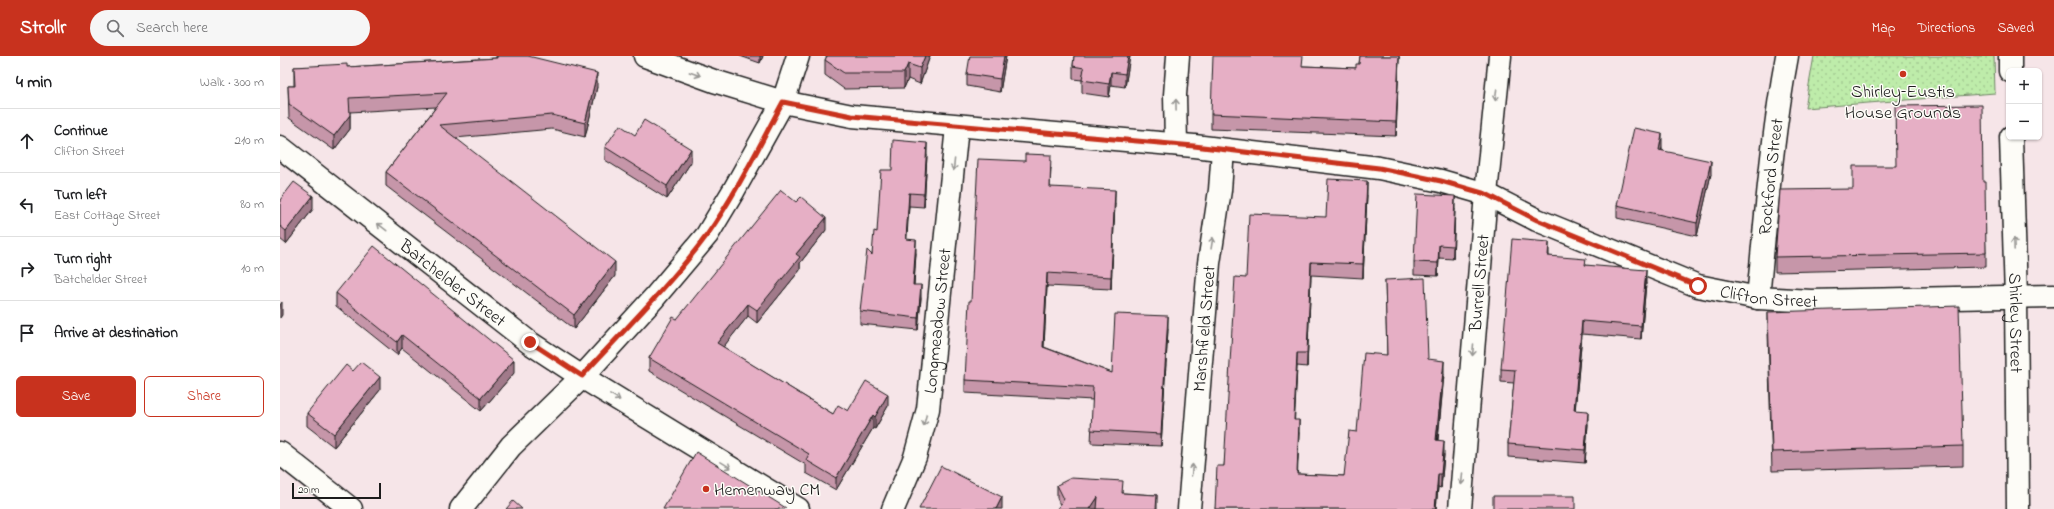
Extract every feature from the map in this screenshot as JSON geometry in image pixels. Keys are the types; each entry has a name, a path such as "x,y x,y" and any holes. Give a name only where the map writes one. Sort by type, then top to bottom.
{"street":[{"name":"Clifton Street","path":"645,56 714,81 783,102 852,116 957,127 1176,144 1379,168 1441,181 1486,194 1537,220 1698,286 1758,298 1811,301 2054,296"},
{"path":"461,509 511,446 582,376 654,298 707,234 734,190 783,102 798,56"},
{"path":"1176,144 1175,95 1178,56"},
{"name":"Burrell Street","path":"1460,509 1486,194 1500,56"},
{"name":"Rockford Street","path":"1758,298 1771,161 1779,99 1787,56"},
{"path":"2010,56 2010,68"},
{"name":"Longmeadow Street","path":"893,509 915,457 928,409 957,127"},
{"name":"Shirley Street","path":"2011,140 2016,297 2018,509"},
{"name":"Batchelder Street","path":"280,147 530,342 582,376 798,509"},
{"name":"Marshfield Street","path":"1189,509 1209,263 1220,190 1223,150"},
{"path":"280,452 351,509"}],"green space":[{"name":"Shirley–Eustis House Grounds","path":"1814,56 1994,56 1995,93 1805,108"}],"building":[{"path":"497,56 528,56 597,73 585,123 552,115 439,125 615,262 574,315 386,172 447,93 349,98 350,115 334,136 289,104 288,86 295,86 294,67 347,64 347,67 497,58"},
{"path":"827,56 925,56 920,68 908,64 904,73 844,73 825,60"},
{"path":"970,56 1004,56 1000,79 967,74"},
{"path":"1074,56 1128,56 1125,74 1111,72 1109,84 1082,80 1084,68 1073,66"},
{"path":"1213,56 1303,56 1302,66 1356,68 1356,64 1359,64 1360,56 1399,56 1396,122 1211,114"},
{"path":"1982,105 1986,253 1775,257 1780,190 1853,189 1853,166 1896,166 1895,106"},
{"path":"644,120 691,149 667,186 605,147 620,125 635,135"},
{"path":"1634,128 1662,134 1659,150 1711,161 1697,223 1617,205"},
{"path":"893,140 927,143 924,194 909,193 906,239 916,240 913,285 921,285 918,318 860,311 867,250 872,255 874,231 877,232 881,170 892,170"},
{"path":"1025,154 1051,155 1050,187 1115,190 1111,277 1047,273 1043,347 1112,373 1115,314 1168,316 1161,434 1091,430 1093,387 965,380 969,301 971,301 978,159 1025,161"},
{"path":"1328,179 1367,181 1363,264 1311,262 1307,353 1297,353 1294,420 1299,420 1297,474 1344,476 1349,431 1357,432 1364,353 1387,355 1385,280 1425,278 1428,359 1444,361 1436,440 1444,441 1441,474 1438,474 1435,509 1215,509 1217,466 1224,466 1235,277 1246,278 1249,214 1326,217"},
{"path":"294,182 313,196 286,231 280,226 280,200"},
{"path":"781,190 796,202 801,197 826,218 796,254 800,257 757,310 748,304 717,343 833,414 838,405 848,411 866,381 888,394 875,417 873,415 836,478 806,460 809,454 649,358 673,317 677,319"},
{"path":"1417,194 1455,196 1453,246 1439,245 1438,263 1414,262"},
{"path":"1512,239 1549,242 1548,256 1586,259 1585,265 1646,270 1641,326 1582,321 1574,410 1588,411 1585,450 1508,444 1515,370 1501,369"},
{"path":"374,246 514,360 481,398 402,335 397,342 336,293"},
{"path":"1959,306 1963,446 1772,452 1768,312"},
{"path":"361,362 380,377 334,434 307,413 346,365 353,371"},
{"path":"696,452 786,508 663,509"},
{"path":"941,466 1002,497 996,509 919,509"},
{"path":"1071,478 1123,481 1122,493 1157,495 1156,509 1097,509 1098,497 1090,509 1057,509 1064,499 1057,485"},
{"path":"1493,496 1575,496 1575,509 1493,509"},
{"path":"513,501 522,509 506,509"}],"place":[{"name":"Shirley–Eustis House Grounds","path":"1903,74"},
{"name":"Hemenway CM","path":"706,489"}],"route":[{"path":"530,342 582,376 654,298 707,234 734,190 783,102 852,116 957,127 1255,152 1379,168 1441,181 1486,194 1537,220 1698,286"}]}
